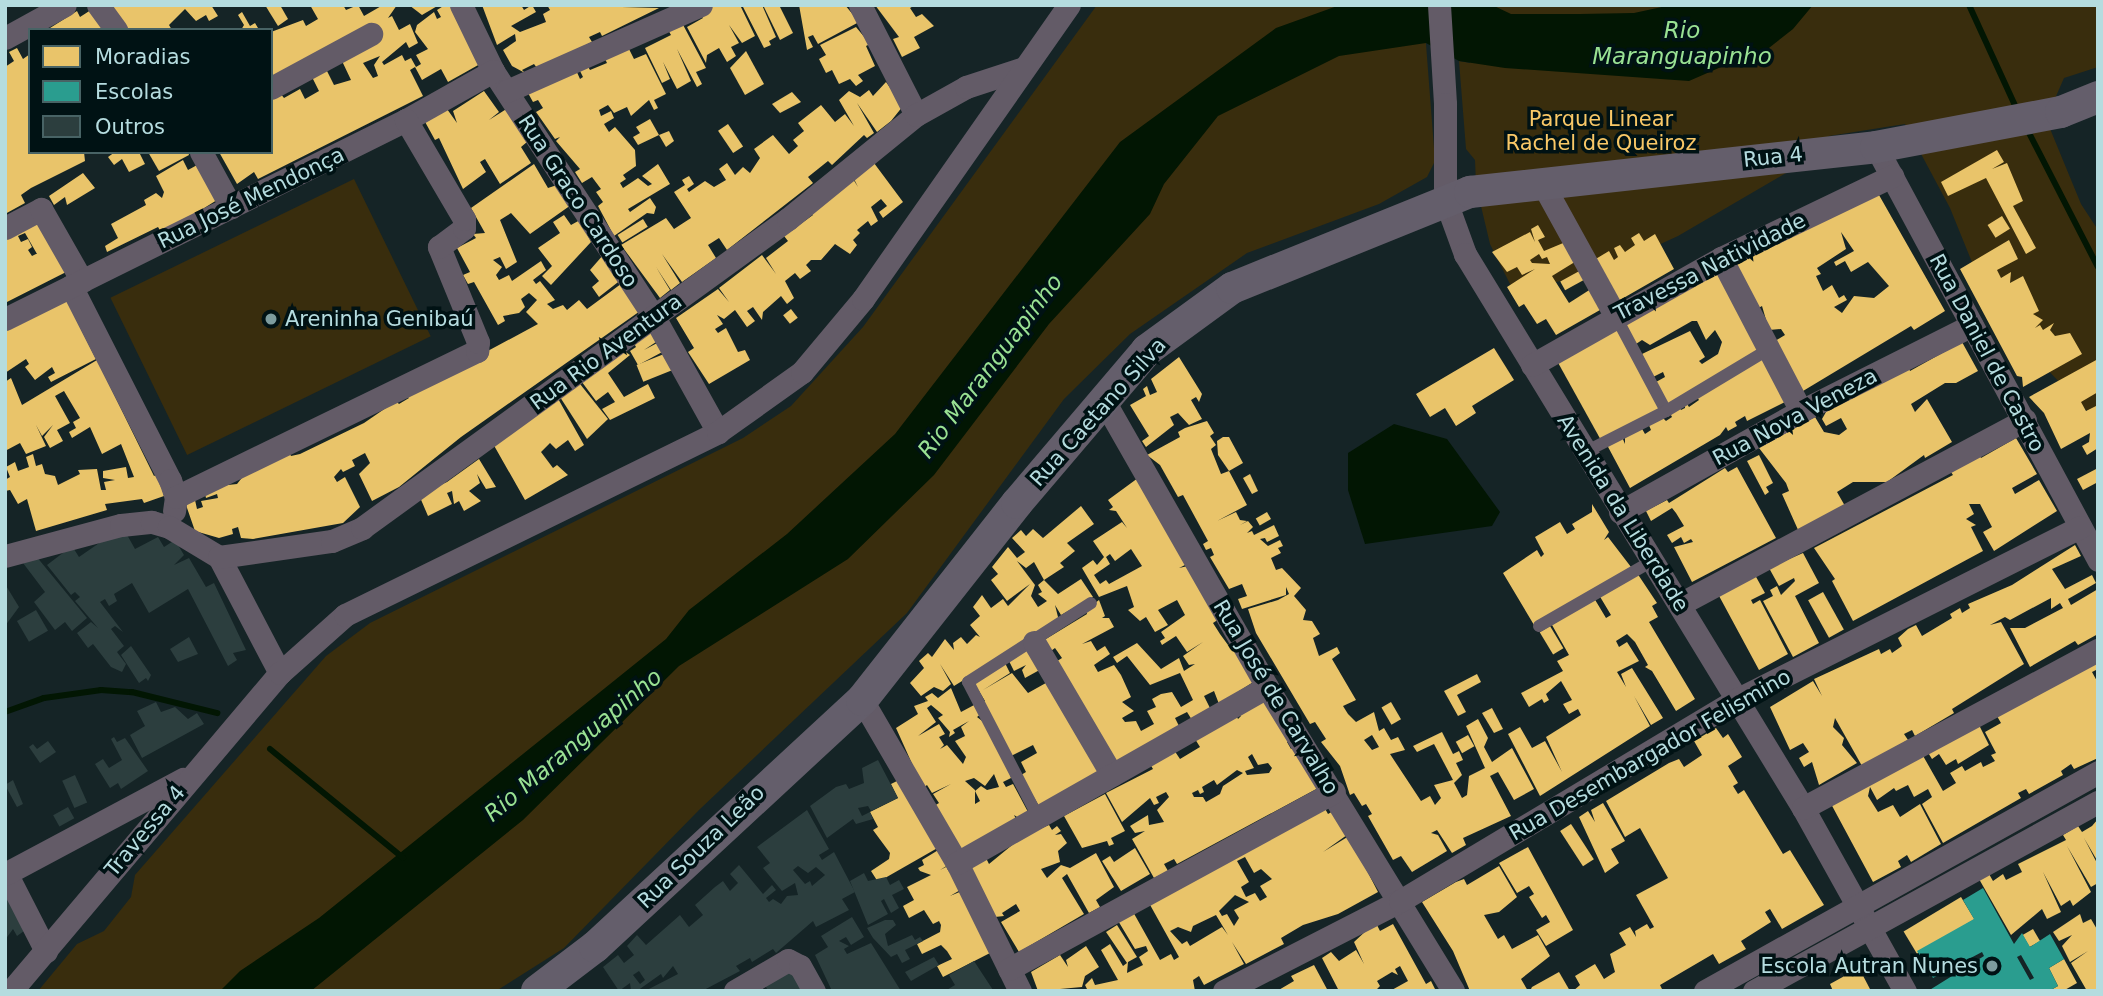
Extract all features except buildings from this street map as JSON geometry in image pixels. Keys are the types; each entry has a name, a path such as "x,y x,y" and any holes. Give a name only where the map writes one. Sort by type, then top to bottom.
{"main road":[{"name":"Rua 4","path":"1445,199 1541,181 1876,146 1977,130 2061,112 2098,97"},
{"name":"Rua Caetano Silva","path":"863,700 1147,350 1232,288 1445,199"},
{"name":"Rua Souza Leão","path":"556,986 863,700"}],"street":[{"path":"5,38 65,5"},
{"path":"98,5 115,28"},
{"name":"Rua Graco Cardoso","path":"461,5 493,71 654,317 718,432"},
{"path":"507,91 701,5"},
{"path":"860,5 916,115"},
{"name":"Avenida da Liberdade","path":"1439,5 1446,104 1445,199 1465,254 1620,512 1654,560 1804,808 1860,904 1869,928 1905,991"},
{"path":"5,555 121,525 152,522 169,527 219,557 281,673 319,635 373,599 718,432 776,394 823,349 1067,6"},
{"path":"273,87 371,34"},
{"name":"Rua Rio Aventura","path":"219,557 332,541 362,528 788,219 916,115 966,87 1021,69"},
{"name":"Rua José Mendonça","path":"5,319 407,120 493,71"},
{"path":"176,497 472,356 478,342 440,251 441,243 464,228 464,219 407,120"},
{"name":"Rua Daniel de Castro","path":"1876,146 2098,560"},
{"path":"202,154 231,207"},
{"name":"Travessa Natividade","path":"1532,365 1615,315 1721,258 1892,176"},
{"path":"1541,181 1615,315"},
{"path":"5,228 41,209 176,497 169,527"},
{"path":"1721,258 1801,411"},
{"name":"Rua Nova Veneza","path":"1620,512 1801,411 1972,325"},
{"name":"Rua José de Carvalho","path":"1104,401 1267,687 1334,792 1453,991"},
{"path":"1680,604 2025,420"},
{"name":"Rua Desembargador Felismino","path":"1224,991 1400,901 1738,699 2080,527"},
{"path":"1034,642 1112,775"},
{"path":"1804,808 2098,650"},
{"name":"Travessa 4","path":"11,991 192,774 281,673"},
{"path":"957,863 1267,687"},
{"path":"863,700 957,863 1020,991"},
{"path":"1707,990 2098,772"},
{"path":"46,951 6,873 192,774"},
{"path":"1009,969 1334,792"},
{"path":"1754,991 2098,802"},
{"path":"734,991 783,961 800,965 814,991"}],"lane":[{"path":"1615,315 1666,411"},
{"path":"1584,452 1666,411 1769,349"},
{"path":"1539,626 1654,560"},
{"path":"1038,817 967,687 968,682 1091,603"}],"green space":[{"path":"1097,5 1423,5 1435,161 1427,177 1379,204 1247,253 1130,334 1064,399 907,613 699,810 564,948 496,991 38,991 77,944 104,931 131,897 135,875 326,656 370,623 743,438 791,406 863,327"},
{"name":"Parque Linear Rachel de Queiroz","path":"1467,5 2098,5 2098,67 2064,78 2046,119 2081,204 2098,230 2098,422 2036,358 1978,277 1950,208 1905,124 1829,136 1786,173 1678,236 1593,275 1513,290 1490,244 1476,185 1475,160 1466,149 1459,61 1470,63"},
{"name":"Areninha Genibaú","path":"354,179 431,336 187,455 110,298"}],"water":[{"name":"Rio Maranguapinho","path":"1340,5 1492,5 1511,14 1579,14 1634,13 1671,5 1813,5 1793,29 1760,55 1744,57 1689,81 1505,68 1459,61 1426,43 1339,56 1218,116 1164,184 1150,214 1049,324 934,475 848,559 679,666 523,820 311,991 220,991 240,971 319,918 666,639 689,610 787,534 895,434 1120,142 1276,28"},
{"path":"1394,424 1447,439 1500,512 1492,526 1365,544 1348,490 1348,453"}],"waterway":[{"path":"1969,5 2017,110"},
{"path":"2027,129 2098,267"},
{"path":"5,712 44,698 101,690 132,692 217,713"},
{"path":"270,749 403,858"}],"place":[{"name":"Areninha Genibaú","path":"271,319"},
{"name":"Escola Autran Nunes","path":"1992,966"}]}
